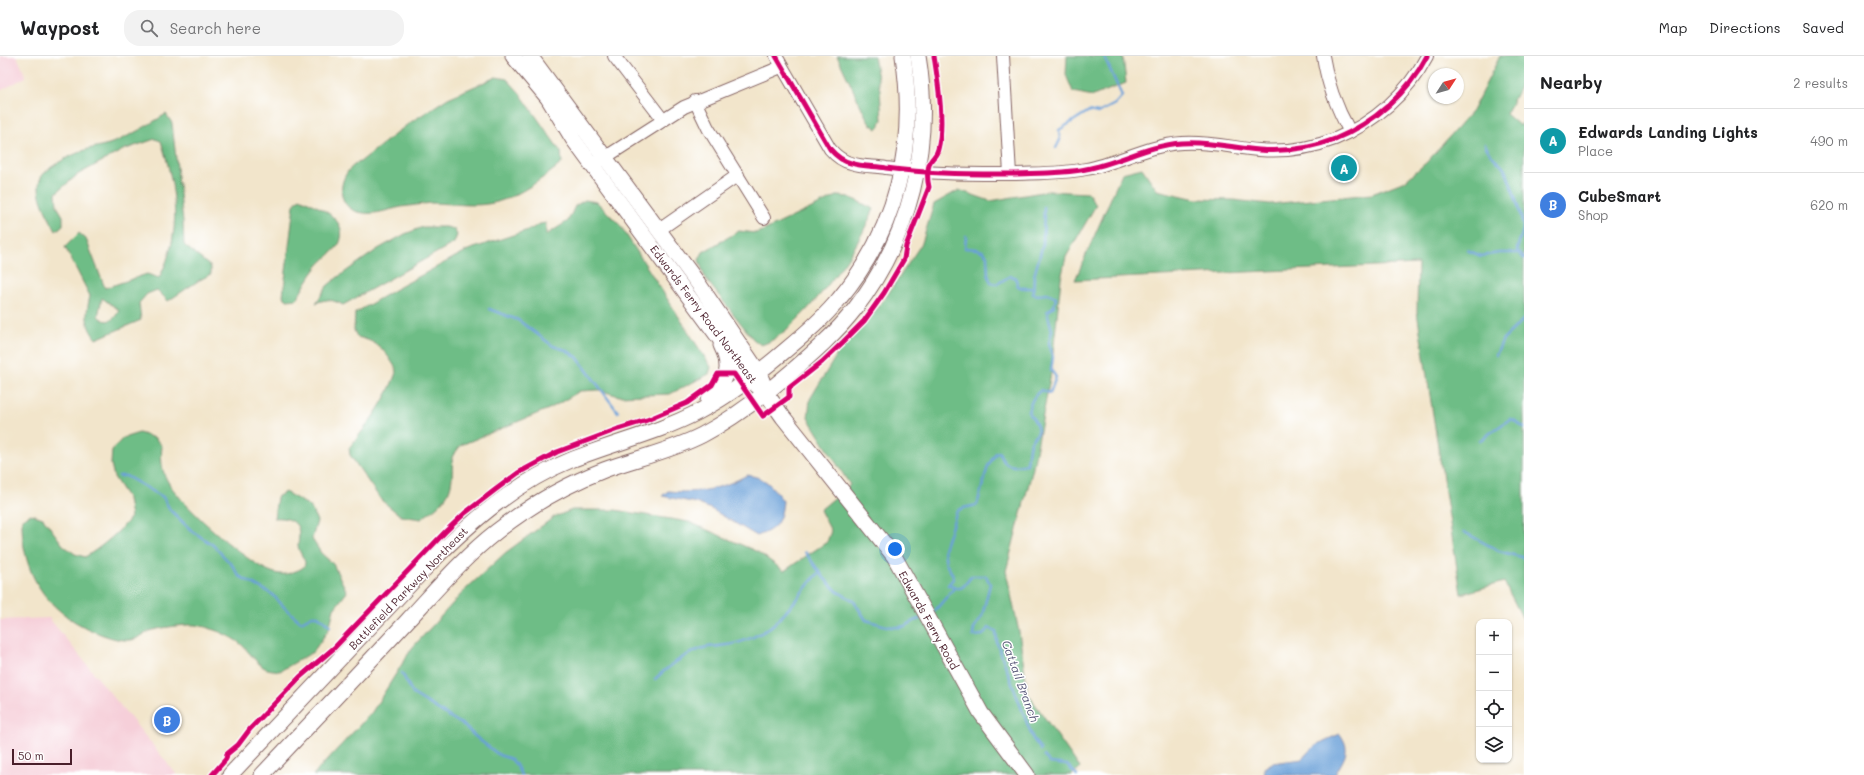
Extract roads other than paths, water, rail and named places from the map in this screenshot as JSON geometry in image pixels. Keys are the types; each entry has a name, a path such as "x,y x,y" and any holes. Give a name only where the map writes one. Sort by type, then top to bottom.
{"main road":[{"name":"Edwards Ferry Road Northeast","path":"513,56 548,98 573,139 713,328 755,377"},
{"name":"Edwards Ferry Road Northeast","path":"530,56 700,286 766,393"},
{"name":"Battlefield Parkway Northeast","path":"230,775 432,561 464,529 491,507 520,487 569,460 662,427 698,412 755,377 824,315 855,278 880,236 897,191 906,147 908,113 907,81 903,56"},
{"name":"Battlefield Parkway Northeast","path":"266,774 436,590 495,533 528,509 559,490 605,470 668,450 702,435 725,422 766,393 822,344 854,310 874,280 894,242 913,193 922,142 924,99 918,56"},
{"path":"698,412 722,387 727,375 724,350 713,328"},
{"name":"Edwards Ferry Road","path":"766,393 788,423 894,556 981,713 1027,775"}],"street":[{"path":"614,56 663,120"},
{"path":"1003,56 1010,174"},
{"path":"1323,56 1325,69 1333,93 1350,132"},
{"path":"592,165 695,101 778,61 830,149 836,156 852,164 917,173 956,175 1051,173 1086,169 1105,165 1145,150 1181,143 1218,143 1260,150 1297,149 1328,141 1350,132 1370,120 1393,101 1414,77 1427,56"},
{"path":"695,101 708,128 764,218"},
{"path":"659,230 738,176"}],"water":[{"path":"747,475 764,480 783,501 781,514 777,523 769,530 757,536 711,509 696,503 662,496 668,491 689,492 718,487"},
{"path":"1340,734 1346,745 1346,750 1344,759 1335,775 1265,775 1264,768 1272,763 1302,759 1310,750 1319,744"}],"waterway":[{"name":"Cattail Branch","path":"1056,148 1060,140 1059,130 1089,111 1098,113 1115,104 1122,96 1104,56"},
{"path":"1485,144 1491,155 1505,170 1513,190 1523,225 1517,250 1524,259"},
{"name":"Cattail Branch","path":"1041,750 1033,739 997,643 996,631 989,628 983,635 973,636 974,628 982,616 990,584 986,576 972,576 963,587 958,588 948,585 953,579 953,575 946,564 944,549 957,511 977,505 988,466 996,453 999,452 1004,461 1010,465 1017,466 1027,464 1030,443 1034,436 1038,433 1036,424 1028,412 1030,405 1034,397 1041,390 1050,393 1056,377 1051,370 1053,357 1049,343 1052,330 1047,312 1054,306 1056,298 1049,294 1033,294 1034,276 1043,244 1044,207"},
{"path":"966,236 965,248 977,249 984,252 987,256 988,275 991,283 997,284 1010,276 1015,277 1018,286 1023,288 1033,288"},
{"path":"1467,250 1481,256 1499,253 1518,253"},
{"path":"489,309 518,320 553,346 566,350 577,357 618,412"},
{"path":"1496,355 1503,339 1524,319"},
{"path":"1479,441 1510,419 1514,420 1524,428"},
{"path":"119,476 126,476 163,497 170,510 192,531 213,545 232,565 239,576 272,594 301,622 312,616 318,616 330,626"},
{"path":"1464,532 1499,551 1524,558"},
{"path":"805,552 824,578 838,592 853,600 866,620 885,626 900,627 920,619"},
{"path":"655,679 673,664 693,652 707,647 747,640 763,632 786,612 820,572"},
{"path":"933,613 954,588"},
{"path":"402,673 413,694 463,725 499,755 511,759 521,775"},
{"name":"Cattail Branch","path":"1044,756 1050,763 1067,765 1077,775"}],"place":[{"name":"Edwards Landing Lights","path":"1344,168"},
{"name":"CubeSmart","path":"167,720"}]}
